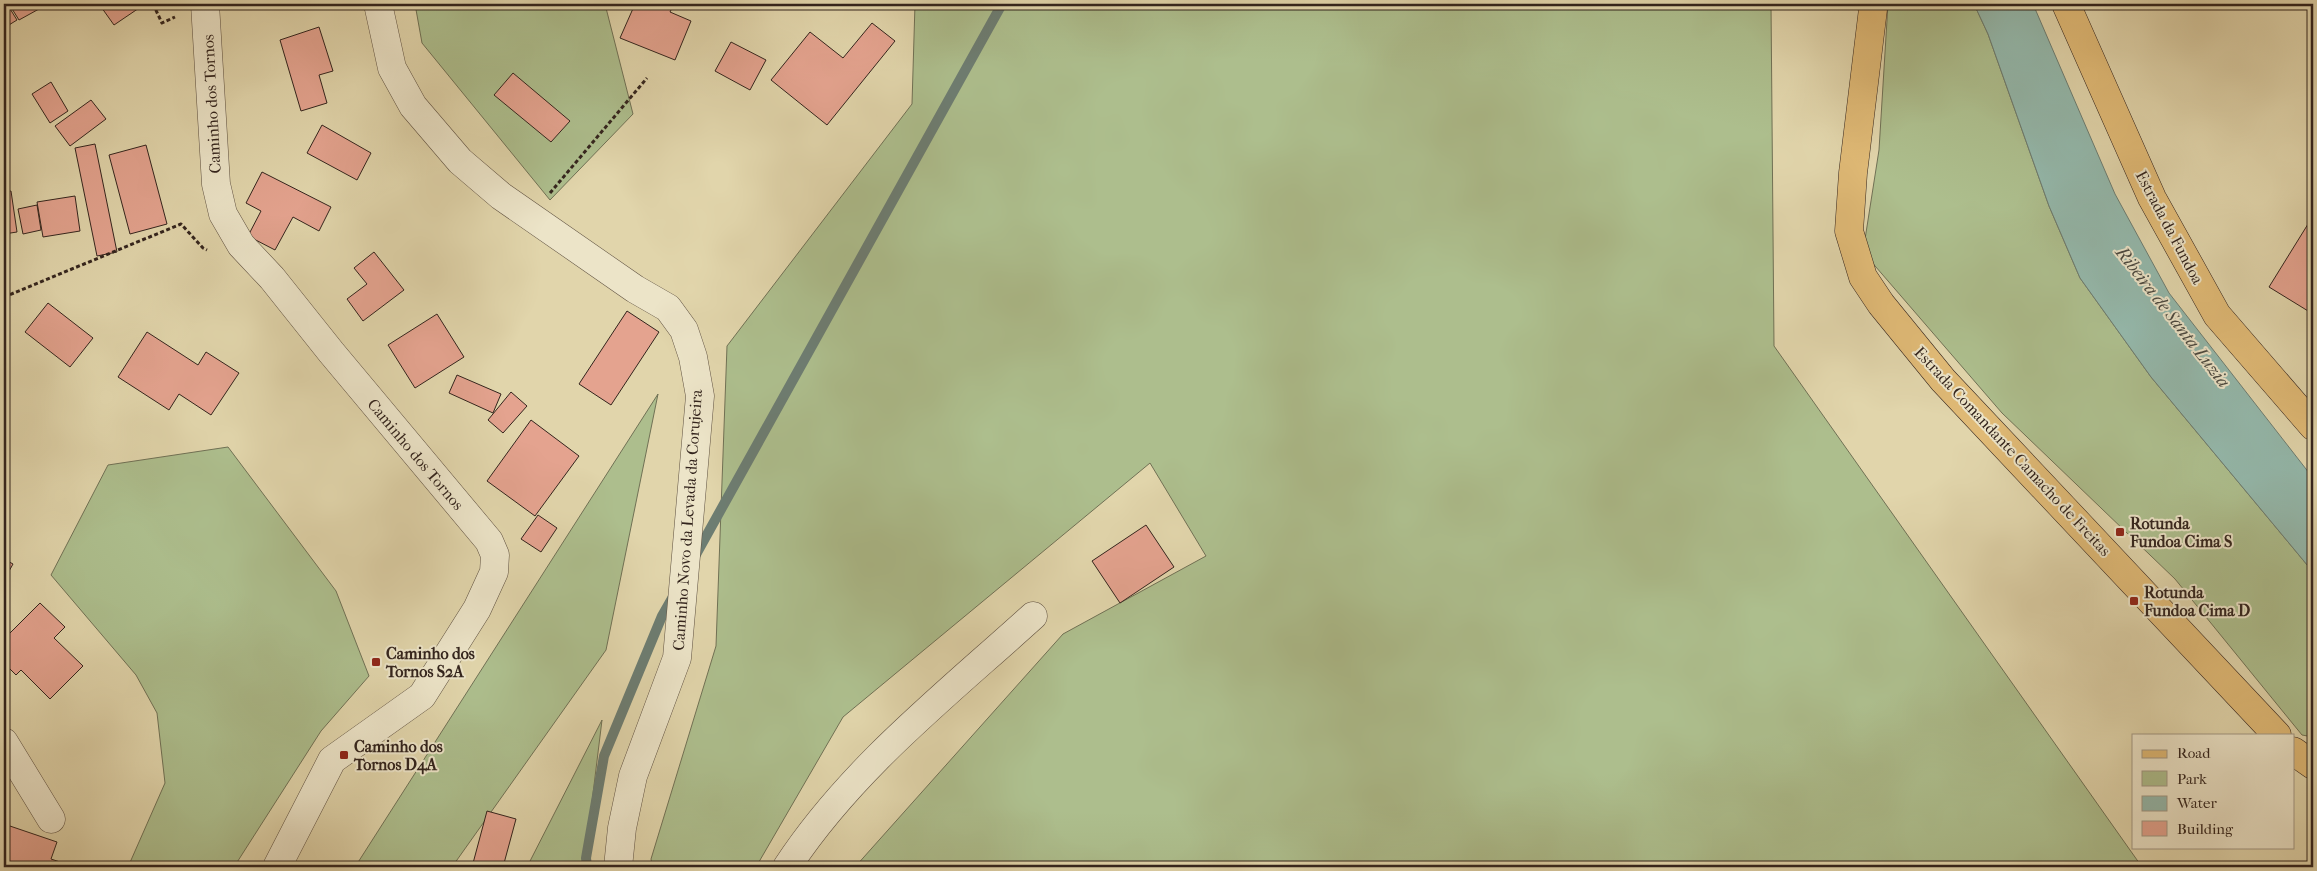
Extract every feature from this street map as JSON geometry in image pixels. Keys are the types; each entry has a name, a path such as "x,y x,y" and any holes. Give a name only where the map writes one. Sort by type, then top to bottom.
{"main road":[{"name":"Estrada Comandante Camacho de Freitas","path":"1871,4 1873,9 1853,173 1850,231 1863,276 1881,304 1943,380 2276,734"},
{"name":"Estrada da Fundoa","path":"2066,4 2152,198 2217,315 2313,426"},
{"path":"2294,752 2313,765"}],"street":[{"name":"Caminho dos Tornos","path":"205,4 216,184 223,214 241,245 272,278 330,352 489,540 496,555 494,572 477,609 422,696 332,760 277,867"},
{"name":"Caminho Novo da Levada da Corujeira","path":"378,4 392,68 413,106 460,161 501,196 635,289 668,308 684,330 693,357 700,396 677,658 633,776 622,828 618,867"},
{"path":"787,867 809,833 890,744 1033,616"},
{"path":"4,742 51,819"}],"path":[{"path":"531,217 648,78"},
{"path":"4,297 182,224 203,248 210,251"}],"green space":[{"path":"415,4 605,4 633,114 550,200 422,43"},
{"path":"915,4 1771,4 1774,346 2142,867 855,867 1063,634 1206,556 1150,463 843,717 756,867 652,867 651,859 716,646 727,346 912,104"},
{"path":"1888,4 1974,4 1988,34 2049,206 2080,278 2151,377 2313,572 2313,737 2302,735 2175,579 2002,413 1863,252 1879,150"},
{"path":"658,394 606,650 452,867 355,867"},
{"path":"228,447 336,591 369,676 321,731 234,867 128,867 165,783 157,713 136,675 51,575 108,465"},
{"path":"602,720 584,867 527,867"}],"water":[{"name":"Ribeira de Santa Luzia","path":"1974,4 2033,4 2115,194 2169,293 2313,478 2313,572 2151,377 2080,278 2049,206 1988,34"}],"building":[{"path":"4,4 7,4 17,20 4,28"},
{"path":"9,4 48,4 19,20"},
{"path":"99,4 145,4 114,25"},
{"path":"635,4 674,4 670,12 691,21 675,60 620,38"},
{"path":"872,23 895,41 827,125 771,80 810,32 843,58"},
{"path":"319,27 333,71 319,75 327,103 301,111 280,40"},
{"path":"731,42 766,60 750,90 715,71"},
{"path":"513,73 570,121 551,142 494,95"},
{"path":"51,82 68,111 50,123 32,94"},
{"path":"91,100 106,119 70,146 55,126"},
{"path":"322,125 371,153 357,180 307,153"},
{"path":"95,144 117,252 97,256 75,148"},
{"path":"146,145 167,224 130,234 109,155"},
{"path":"262,172 331,207 319,231 293,217 275,250 248,236 261,211 246,203"},
{"path":"11,191 17,232 4,234 4,192"},
{"path":"75,196 80,231 43,237 37,202"},
{"path":"37,205 41,230 23,234 18,209"},
{"path":"2313,216 2313,314 2269,287"},
{"path":"374,252 404,290 363,321 347,299 367,284 354,268"},
{"path":"48,303 93,338 70,367 25,332"},
{"path":"627,311 659,332 611,405 579,384"},
{"path":"437,314 464,357 415,388 388,345"},
{"path":"147,332 198,365 206,352 239,373 211,415 179,394 169,410 118,377"},
{"path":"457,375 501,394 493,413 449,393"},
{"path":"511,392 527,406 503,433 488,420"},
{"path":"531,420 579,456 535,516 487,481"},
{"path":"538,515 557,528 541,552 521,539"},
{"path":"1146,525 1174,567 1120,603 1092,561"},
{"path":"4,559 13,564 4,580"},
{"path":"40,603 65,627 54,638 83,666 50,699 21,670 16,675 4,663 4,639"},
{"path":"487,811 516,819 503,867 472,867"},
{"path":"4,824 57,842 51,859 75,867 4,867"},
{"path":"2313,861 2313,867 2296,867 2295,864"}],"waterway":[{"path":"694,558 1002,4"},
{"path":"587,867 586,858 604,756 662,616 674,595"}],"place":[{"name":"Rotunda Fundoa Cima S","path":"2120,532"},
{"name":"Rotunda Fundoa Cima D","path":"2134,601"},
{"name":"Caminho dos Tornos S2A","path":"376,662"},
{"name":"Caminho dos Tornos D4A","path":"344,755"}]}
